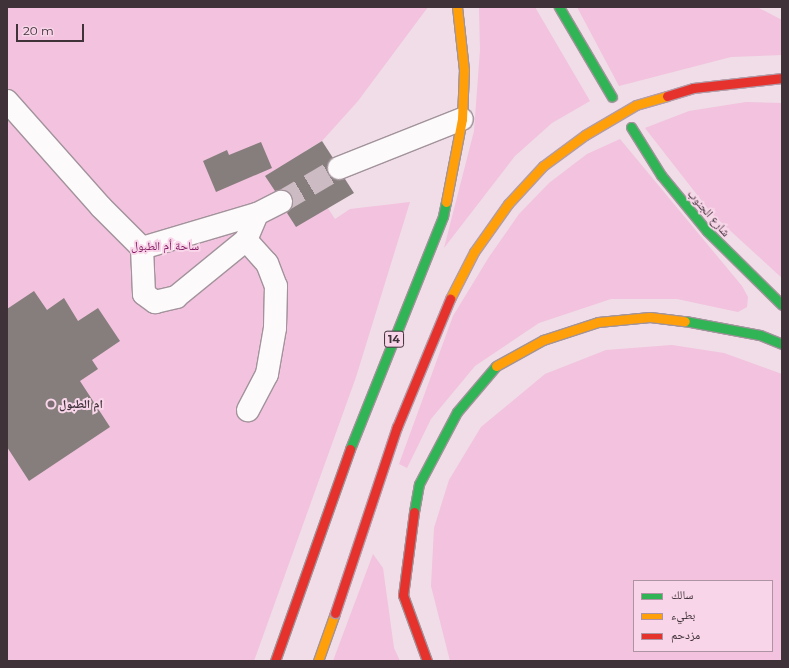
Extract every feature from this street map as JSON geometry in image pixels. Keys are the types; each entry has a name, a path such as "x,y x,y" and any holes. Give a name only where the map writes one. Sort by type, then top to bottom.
{"main road":[{"name":"14","path":"275,661 351,447 443,216 462,119 464,70 457,7"},
{"path":"559,7 612,97"},
{"path":"318,661 397,427 445,309 474,252 508,204 544,166 585,135 636,106 693,88 782,78"},
{"name":"شارع الجنوب","path":"631,127 661,175 702,224 782,305"},
{"path":"426,661 403,595 407,547 419,484 457,412 495,366 543,340 598,322 650,317 705,323 760,335 782,344"}],"street":[{"path":"7,101 100,207 142,248 144,294 155,302 176,297 246,240 257,214"},
{"path":"339,168 462,119"},
{"path":"142,248 257,214 281,202"},
{"path":"246,240 267,263 276,286 275,328 267,374 248,410"}],"green space":[{"name":"ساحة أم الطبول","path":"7,7 428,7 358,101 322,141 305,151 303,170 335,219 350,209 410,202 356,377 254,661 7,661"},
{"path":"479,7 535,7 590,101 552,123 515,156 444,248 474,131 480,50"},
{"path":"577,7 757,7 782,20 782,55 731,57 619,86"},
{"path":"746,102 782,103 782,278 712,214 645,128 689,111"},
{"path":"620,139 742,286 748,297 747,307 738,312 677,299 611,299 539,323 475,366 431,419 407,468 399,464 453,316 489,257 519,214 549,183 587,154"},
{"path":"672,345 724,353 782,374 782,661 450,661 431,586 434,528 449,480 481,427 545,374 606,350"},
{"path":"373,554 383,568 394,648 400,661 333,661"}],"building":[{"path":"322,141 333,158 327,166 328,173 337,180 345,179 354,193 296,227 287,213 293,203 292,196 282,190 275,191 265,176"},
{"path":"261,142 272,168 216,192 203,161 227,150 229,155"},
{"name":"ام الطبول","path":"34,291 47,310 64,298 78,321 98,308 120,341 92,360 98,369 80,381 110,427 29,481 7,447 7,309"}],"tunnel":[{"path":"281,202 339,168"}],"traffic: fast":[{"path":"559,7 612,97"},
{"path":"631,127 661,175 707,231 782,305"},
{"path":"350,449 443,216 446,202"},
{"path":"685,321 760,335 782,344"},
{"path":"414,512 419,484 457,412 496,366"}],"traffic: slow":[{"path":"446,202 462,119 464,70 457,7"},
{"path":"450,299 474,252 508,204 543,166 585,135 636,105 667,96"},
{"path":"496,366 543,340 598,322 650,317 685,321"},
{"path":"318,661 335,613"}],"traffic: jam":[{"path":"667,96 693,88 782,78"},
{"path":"335,613 397,427 450,299"},
{"path":"275,661 350,449"},
{"path":"414,512 403,595 427,661"}],"place":[{"name":"ام الطبول","path":"51,404"}]}
